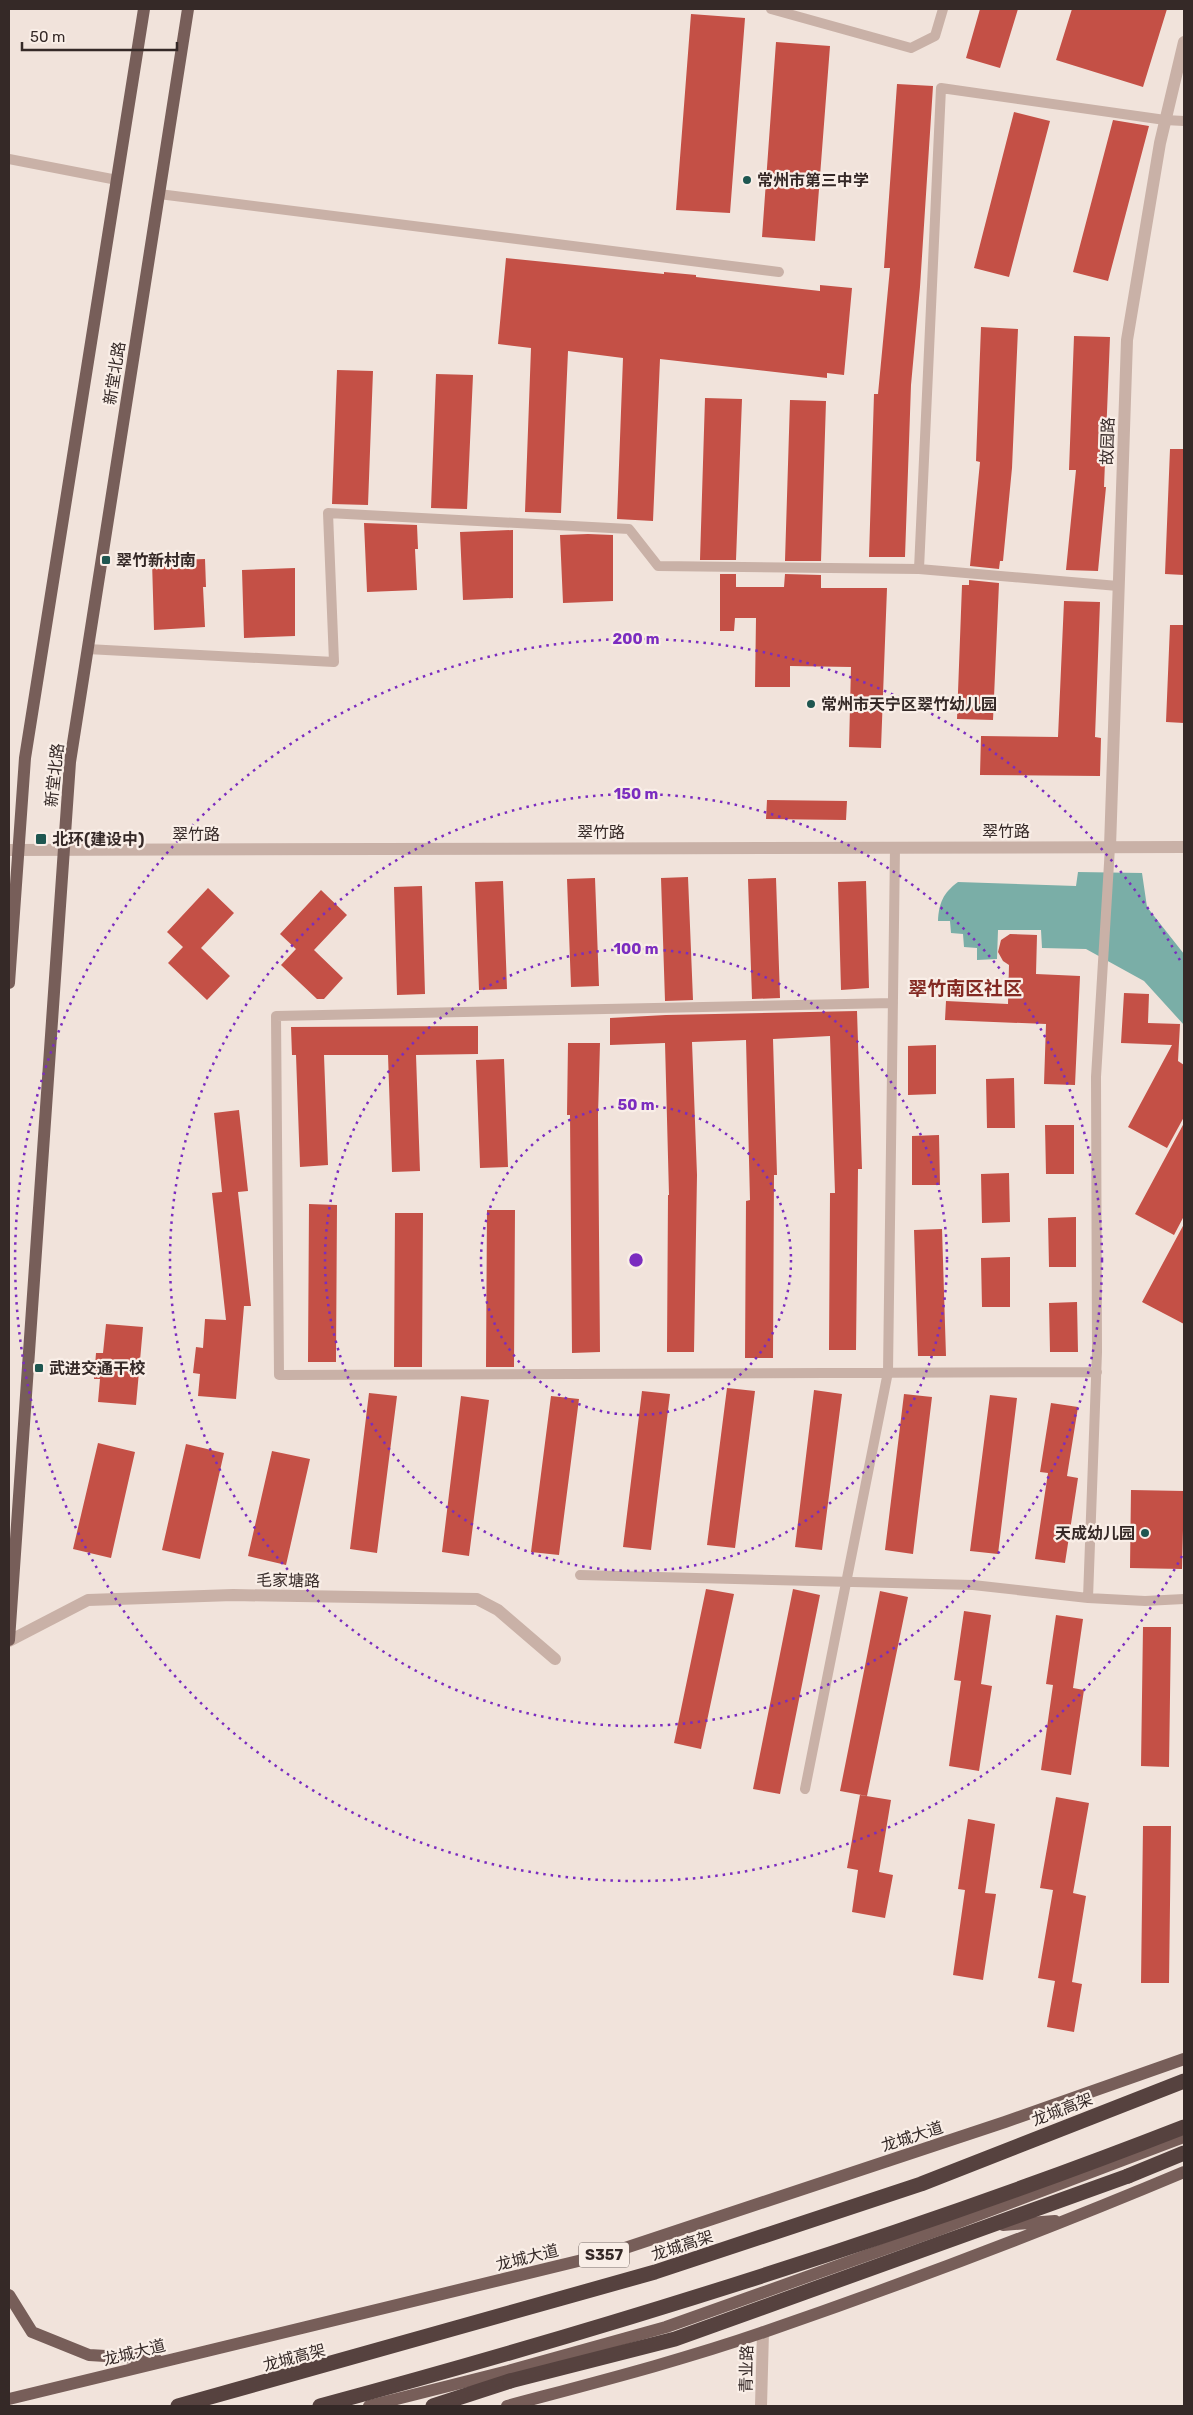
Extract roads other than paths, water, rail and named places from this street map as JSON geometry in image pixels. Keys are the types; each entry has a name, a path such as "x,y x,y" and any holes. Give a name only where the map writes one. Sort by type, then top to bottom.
{"highway":[{"name":"龙城高架","path":"178,2406 655,2272 921,2184 1184,2081"},
{"path":"320,2406 666,2308 933,2219 1184,2127"},
{"path":"433,2406 510,2381 676,2339 1128,2176 1184,2153"}],"main road":[{"name":"新堂北路","path":"9,984 14,850 25,758 144,9"},
{"name":"新堂北路","path":"9,1641 70,762 188,9"},
{"name":"龙城大道","path":"9,2399 607,2254 1005,2122 1184,2059"},
{"path":"369,2406 508,2371 666,2327 938,2230 1184,2137"},
{"path":"507,2406 617,2376 763,2332 1072,2219 1184,2172"},
{"path":"938,2230 1072,2219"},
{"path":"9,2295 32,2332 89,2355 170,2360"}],"street":[{"name":"故园路","path":"1110,847 1127,340 1166,120 1184,42"},
{"name":"翠竹路","path":"14,850 1184,847"},
{"name":"毛家塘路","path":"9,1641 88,1600 233,1595 477,1599 498,1610 555,1660"},
{"name":"青业路","path":"761,2406 763,2332"}],"lane":[{"path":"771,9 911,48 935,36 943,9"},
{"path":"919,569 941,88 1184,121"},
{"path":"9,159 117,180"},
{"path":"158,194 779,272"},
{"path":"88,649 334,662 328,513 628,528 658,566 919,569 1118,586"},
{"path":"1088,1598 1097,1372 1096,1078 1110,847"},
{"path":"805,1789 888,1372 895,848"},
{"path":"893,1003 276,1016 279,1375 1097,1372"},
{"path":"580,1575 973,1585 1088,1598 1145,1601 1184,1599"}],"water":[{"path":"1078,872 1142,873 1147,907 1184,954 1184,1025 1144,981 1086,949 1042,948 1041,930 998,930 997,959 977,960 977,948 964,947 963,934 951,933 950,921 938,921 939,909 943,899 958,882 1076,886"}],"place":[{"name":"常州市第三中学","path":"747,180"},
{"name":"翠竹新村南","path":"106,560"},
{"name":"常州市天宁区翠竹幼儿园","path":"811,704"},
{"name":"北环(建设中)","path":"41,839"},
{"name":"武进交通干校","path":"39,1368"},
{"name":"天成幼儿园","path":"1145,1533"}],"district":[{"name":"翠竹南区社区","path":"965,988"}]}
